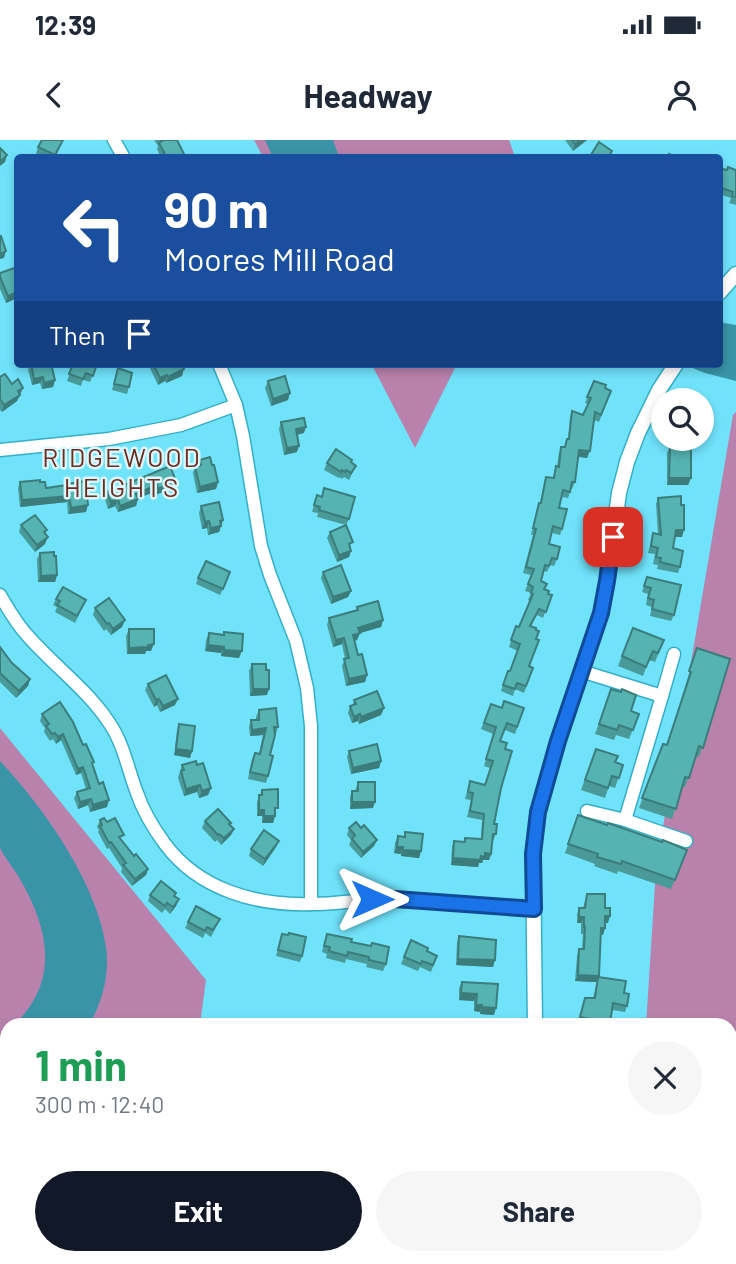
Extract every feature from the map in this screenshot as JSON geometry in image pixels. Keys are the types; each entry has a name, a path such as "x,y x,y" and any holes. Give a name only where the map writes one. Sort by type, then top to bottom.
{"street":[{"path":"723,289 736,274"},
{"path":"221,368 236,405 261,546 296,641 307,688 311,726 311,904"},
{"path":"535,1018 533,854 538,812 558,741 601,613 619,493 627,462 638,433 672,369"},
{"path":"0,450 109,439 181,425 236,405"},
{"path":"0,596 25,633 84,690 111,726 123,748 138,796 166,845 194,873 211,884 257,900 311,904 395,899 534,909"},
{"path":"625,820 674,654"},
{"path":"581,671 662,696"},
{"path":"587,811 625,820 686,841"}],"shaded area":[{"path":"254,140 509,140 514,154 261,154"},
{"path":"455,368 415,448 374,369"},
{"path":"736,412 736,1018 647,1018 656,868 733,415"},
{"path":"0,728 206,980 201,1018 0,1018"}],"water":[{"path":"265,140 333,140 338,154 272,154"},
{"path":"723,323 736,325 736,381 693,368 723,368"},
{"path":"0,761 34,801 66,848 80,872 101,923 107,957 106,978 92,1018 20,1018 29,1008 44,973 43,936 30,898 0,847"}],"building":[{"path":"42,140 63,140 56,154 38,147"},
{"path":"177,140 184,154 165,154 159,143"},
{"path":"599,142 612,151 610,154 592,154"},
{"path":"0,148 7,155 0,162"},
{"path":"728,167 736,170 736,197 732,196 733,192 723,188 723,169 727,170"},
{"path":"0,236 6,251 0,254"},
{"path":"14,268 14,294 8,296 0,273"},
{"path":"32,368 52,368 55,380 44,383 43,377 34,379"},
{"path":"71,368 96,368 93,376 86,373 83,379 69,374"},
{"path":"118,368 132,373 129,387 114,384"},
{"path":"155,368 184,369 168,377 167,375 160,378"},
{"path":"5,374 12,384 18,379 23,388 18,391 20,395 4,405 0,399 0,377"},
{"path":"285,376 290,393 273,399 268,381"},
{"path":"594,381 606,385 605,388 611,391 601,415 595,412 590,451 579,450 575,482 572,482 570,492 563,490 559,508 567,509 562,529 553,526 549,544 560,547 557,559 552,558 549,566 545,565 541,581 547,584 544,589 552,595 546,612 539,609 530,626 539,631 536,639 539,640 529,666 533,668 526,686 517,683 515,689 503,685 520,644 511,640 533,594 533,587 528,584 534,569 526,567 536,529 533,528 539,503 546,477 554,478 556,466 559,467 561,447 565,447 569,439 572,411 583,415 591,398 587,397"},
{"path":"304,418 306,427 296,429 299,446 287,448 281,422"},
{"path":"336,449 356,466 351,473 346,470 341,472 327,463"},
{"path":"670,451 691,451 691,478 669,478"},
{"path":"210,457 218,482 200,487 195,467 201,465 200,460"},
{"path":"170,466 176,481 136,494 138,499 120,506 118,499 111,502 107,492"},
{"path":"85,481 88,505 71,508 69,496 22,500 20,482 45,482 46,488"},
{"path":"324,488 355,497 349,519 319,510 320,507 314,505 317,495 322,497"},
{"path":"681,496 681,505 684,505 684,530 676,530 673,548 683,551 680,567 660,562 661,558 656,557 658,548 651,546 653,533 661,535 658,498"},
{"path":"219,502 223,520 220,521 221,526 211,528 209,521 205,522 201,506"},
{"path":"35,515 47,530 44,532 48,537 37,545 21,525"},
{"path":"346,525 353,542 349,544 351,551 339,555 330,532"},
{"path":"54,552 57,575 41,576 40,553"},
{"path":"206,561 230,572 223,589 198,578"},
{"path":"341,565 351,591 333,597 323,572"},
{"path":"647,577 681,585 674,615 652,609 654,600 648,598 651,588 644,586"},
{"path":"63,587 86,600 77,616 57,605 60,601 56,599"},
{"path":"109,598 125,620 113,629 95,608"},
{"path":"378,601 383,620 358,628 360,633 353,635 358,655 362,654 367,675 349,679 344,659 349,658 344,638 336,640 329,618"},
{"path":"633,628 664,640 658,653 653,651 646,667 622,656"},
{"path":"129,629 154,629 154,644 129,648"},
{"path":"224,632 243,634 242,651 224,650 224,647 208,645 209,633 224,635"},
{"path":"0,647 12,663 30,679 19,691 0,673"},
{"path":"697,648 730,659 703,748 699,746 689,778 685,777 676,809 642,798 663,744 667,745"},
{"path":"252,664 266,664 266,670 269,670 269,689 253,689"},
{"path":"166,675 178,699 163,706 159,699 156,700 148,684"},
{"path":"611,689 621,692 622,689 636,695 631,711 639,714 633,730 619,725 617,730 599,724"},
{"path":"377,691 384,708 354,717 350,706 356,704 354,700"},
{"path":"504,701 524,708 517,727 507,723 500,741 507,743 505,749 512,751 501,788 491,854 485,853 485,857 481,856 480,860 453,858 454,841 465,842 465,838 482,839 484,814 470,811 473,793 468,792 470,781 485,785 493,761 486,759 496,727 484,723 491,704 502,708"},
{"path":"60,702 83,745 86,744 99,784 103,782 109,800 93,805 91,799 80,802 77,792 90,788 83,767 78,769 63,734 58,737 55,733 52,734 42,714"},
{"path":"276,708 278,727 274,727 275,735 270,755 273,756 268,776 250,772 255,753 260,754 266,728 252,730 251,720 259,720 259,710"},
{"path":"179,724 195,726 192,751 176,749"},
{"path":"377,744 381,761 353,768 349,751"},
{"path":"596,749 618,756 615,762 623,765 619,778 612,776 608,788 585,780"},
{"path":"196,761 197,765 203,763 211,788 202,791 200,785 186,789 182,765"},
{"path":"358,782 375,782 375,802 352,802 352,791 358,791"},
{"path":"278,789 275,816 264,816 264,810 259,810 259,795 262,795 262,790"},
{"path":"218,809 234,829 224,838 205,821"},
{"path":"578,815 662,842 663,840 687,850 675,880 622,861 621,864 597,857 598,854 568,844"},
{"path":"104,818 107,822 115,818 124,835 119,837 148,869 135,879 123,865 126,863 111,842 109,843 100,826 100,820"},
{"path":"356,822 361,828 364,825 377,840 363,852 352,839 355,835 349,828"},
{"path":"264,830 279,841 265,859 251,849"},
{"path":"405,832 423,834 421,851 397,847 398,836 405,837"},
{"path":"161,881 176,893 174,896 179,899 173,907 167,903 165,906 150,895"},
{"path":"587,894 605,894 605,908 610,908 610,916 605,916 605,928 601,928 599,976 578,975 579,949 584,949 585,927 584,917 579,917 579,908 585,908"},
{"path":"196,906 220,919 213,930 207,927 205,931 188,922"},
{"path":"282,934 306,937 302,956 278,950"},
{"path":"327,934 352,939 351,942 389,947 386,964 348,952 347,956 329,951 330,947 324,946"},
{"path":"459,936 496,940 495,960 458,959"},
{"path":"411,940 437,956 433,965 422,961 421,964 404,957"},
{"path":"598,977 626,981 624,993 629,994 627,1006 613,1003 611,1018 580,1017 585,998 595,998"},
{"path":"462,982 498,984 496,1008 476,1005 477,994 461,993"}],"district":[{"name":"RIDGEWOOD HEIGHTS","path":"122,471"}],"route":[{"path":"372,899 534,909 533,854 538,812 558,741 601,613 613,537"}]}
